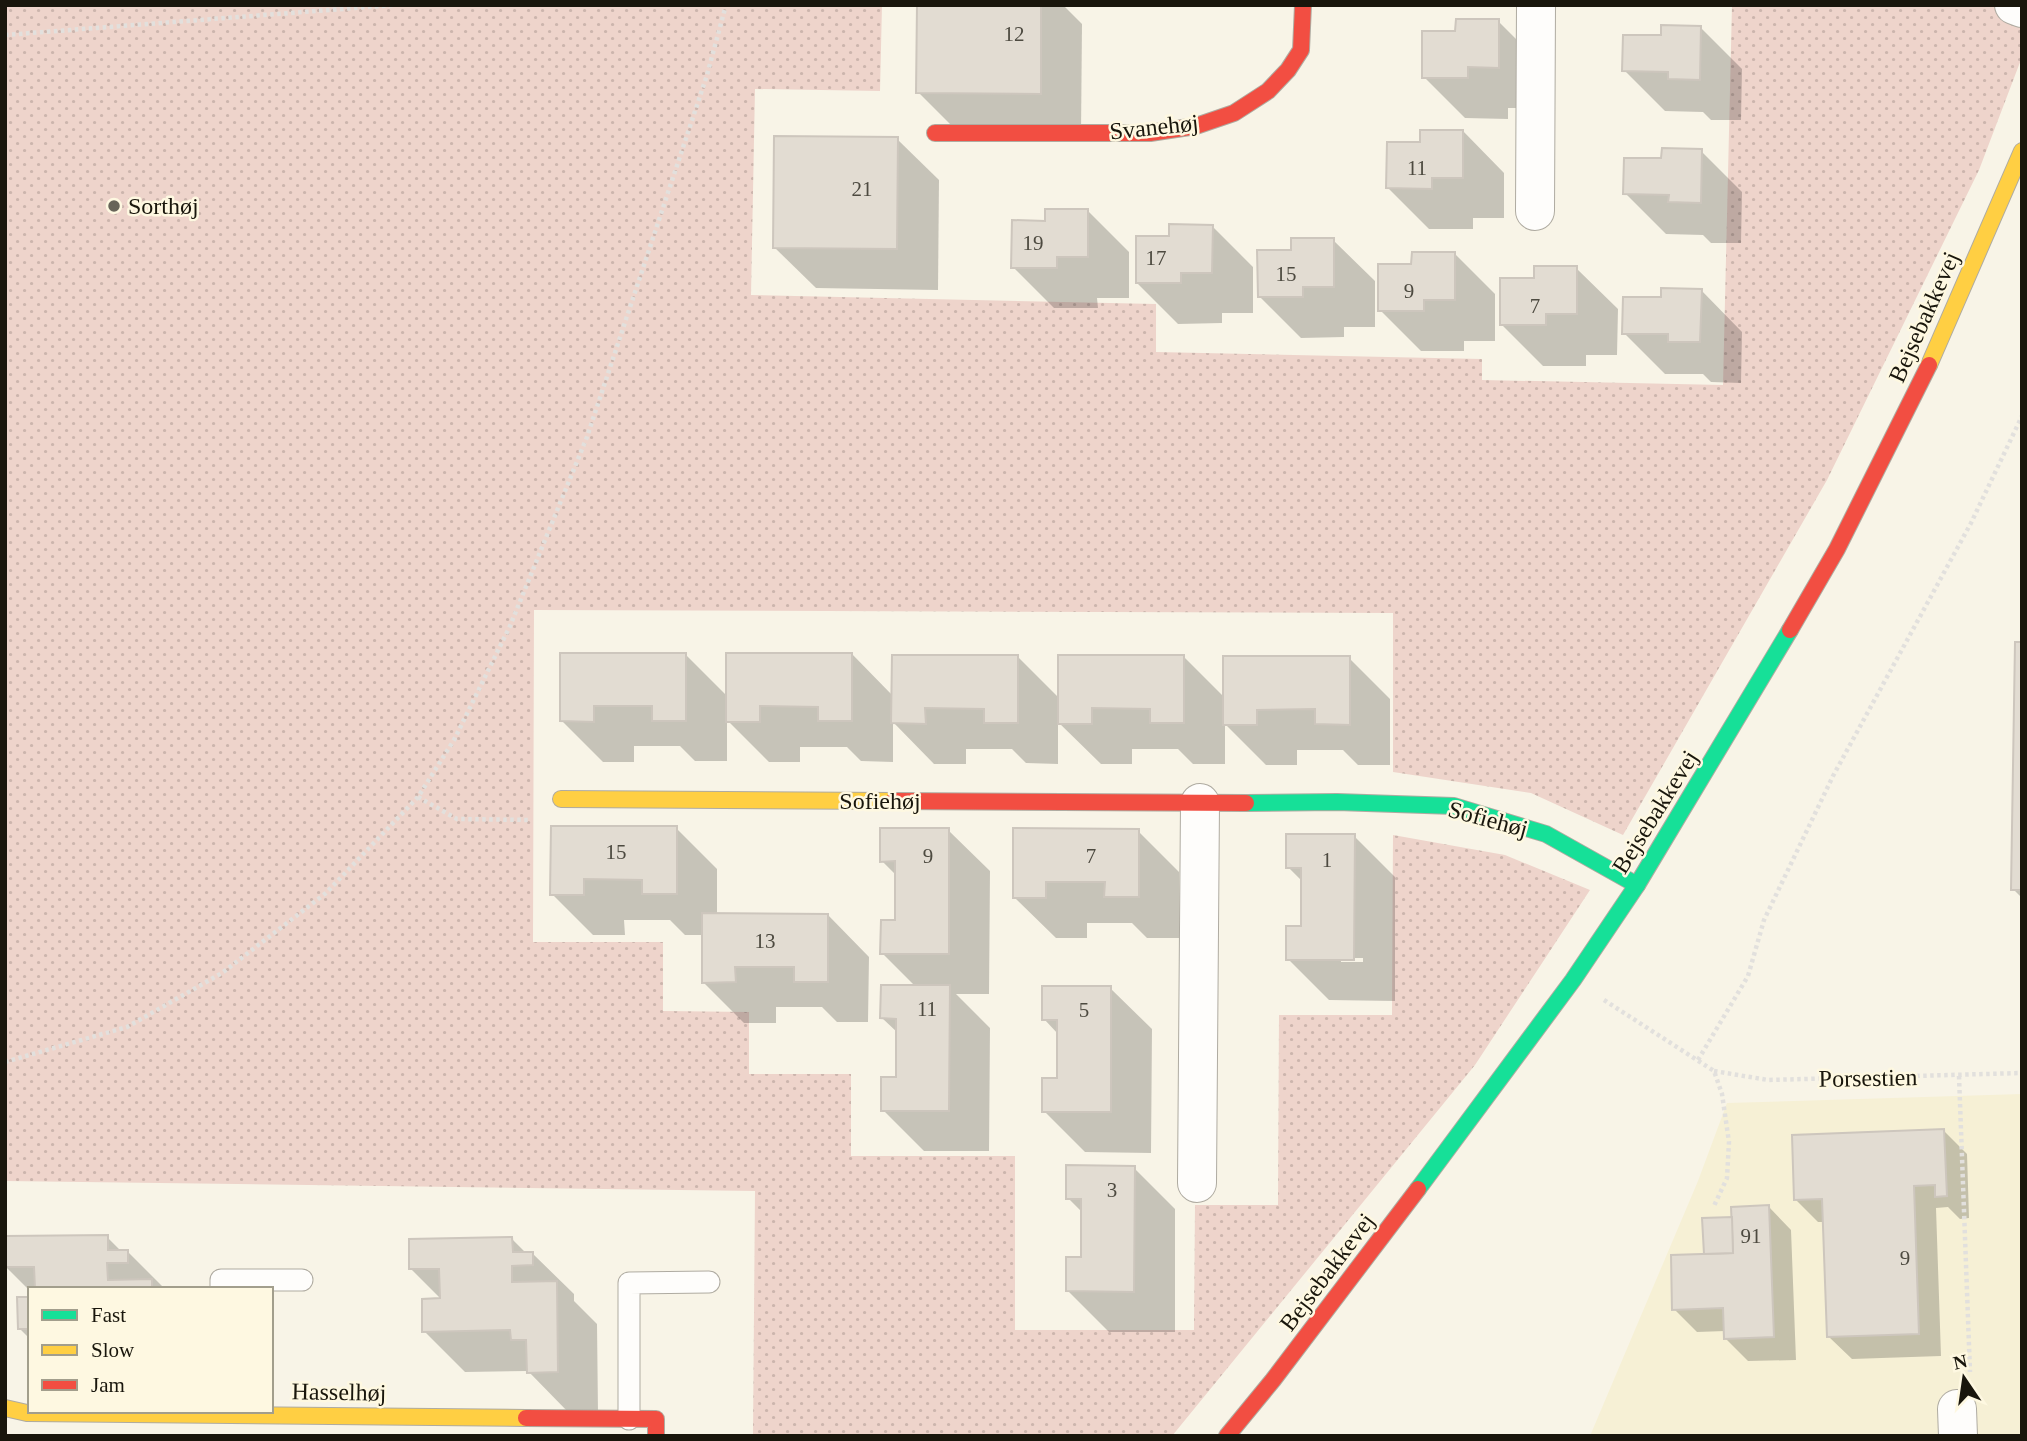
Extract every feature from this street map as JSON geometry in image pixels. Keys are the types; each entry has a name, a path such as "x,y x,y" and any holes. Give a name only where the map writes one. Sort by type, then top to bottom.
{"street":[{"name":"Svanehøj","path":"935,133 1150,133 1196,126 1234,113 1268,91 1288,70 1301,50 1303,5"},
{"path":"1535,211 1536,5"},
{"path":"2014,5 2022,8"},
{"name":"Bejsebakkevej","path":"1227,1436 1298,1348 1573,980 1637,885 1744,710 1837,548 1938,346 2022,151"},
{"name":"Sofiehøj","path":"561,799 1337,802 1454,806 1546,834 1637,885"},
{"path":"1197,1183 1200,803"},
{"name":"Hasselhøj","path":"5,1408 28,1413"},
{"name":"Hasselhøj","path":"230,1413 351,1425 656,1419 656,1436"}],"lane":[{"path":"221,1287 221,1280 302,1280"},
{"path":"629,1419 629,1283 709,1282"}],"path":[{"path":"5,35 394,5"},
{"path":"5,1062 127,1027 222,973 326,893 418,797 454,740 510,626 587,437 707,75 726,5"},
{"path":"1698,1060 1748,976 1764,919 1833,776 1971,523 2022,416"},
{"path":"418,797 457,819 544,820 561,799"},
{"path":"1573,980 1714,1071 1722,1094 1729,1142 1727,1178 1713,1208"},
{"name":"Porsestien","path":"1714,1071 1768,1080 2022,1073"},
{"path":"1957,1422 1970,1377 1959,1076"}],"shaded area":[{"path":"5,5 882,5 880,91 755,89 751,295 1156,304 1156,352 1482,359 1482,380 1723,385 1732,5 2022,5 2022,57 1979,170 1827,480 1623,835 1531,793 1393,772 1393,613 534,610 533,942 663,942 663,1011 749,1012 749,1074 851,1074 851,1156 1015,1156 1015,1330 1194,1330 1195,1205 1278,1205 1279,1015 1392,1015 1393,835 1505,855 1590,890 1475,1065 1172,1436 753,1436 755,1191 5,1181"},
{"path":"2022,1094 2022,1436 1590,1436 1698,1181 1727,1103"}],"building":[{"path":"917,5 1041,5 1041,94 916,93"},
{"path":"1456,19 1499,19 1499,68 1468,67 1468,78 1422,78 1422,31 1455,31"},
{"path":"1661,25 1701,26 1700,80 1668,79 1668,72 1622,71 1623,35 1661,35"},
{"path":"1420,130 1463,130 1463,178 1432,178 1432,189 1386,188 1387,142 1420,142"},
{"path":"774,136 898,137 897,249 773,248"},
{"path":"1662,148 1702,149 1701,203 1668,202 1669,195 1623,194 1624,158 1661,158"},
{"path":"1045,209 1088,209 1088,257 1057,257 1057,268 1011,268 1012,220 1045,221"},
{"path":"1169,224 1213,225 1212,273 1181,273 1181,283 1136,283 1136,236 1169,236"},
{"path":"1291,238 1334,238 1334,287 1303,287 1303,297 1258,297 1257,250 1291,250"},
{"path":"1412,252 1455,252 1455,300 1424,300 1424,311 1378,311 1378,264 1411,264"},
{"path":"1534,266 1577,266 1577,314 1546,314 1546,325 1500,325 1500,278 1534,278"},
{"path":"1661,288 1702,289 1700,342 1668,342 1668,334 1622,334 1623,297 1661,297"},
{"path":"2015,642 2022,642 2022,890 2011,890"},
{"path":"560,653 686,653 686,721 652,721 652,706 594,706 594,722 560,721"},
{"path":"726,653 852,653 852,721 818,721 818,707 760,706 760,722 726,722"},
{"path":"892,655 1018,655 1018,723 984,723 984,709 925,708 926,724 891,723"},
{"path":"1058,655 1184,655 1184,723 1150,723 1150,709 1092,708 1092,724 1058,724"},
{"path":"1223,656 1350,656 1350,725 1315,724 1315,709 1257,710 1257,725 1223,725"},
{"path":"551,826 677,826 677,894 642,894 642,880 584,879 584,895 550,895"},
{"path":"880,828 949,828 949,954 880,954 881,920 895,920 895,861 880,862"},
{"path":"1013,828 1139,829 1139,897 1104,897 1105,882 1046,882 1046,898 1013,898"},
{"path":"1286,834 1355,834 1354,960 1286,960 1286,926 1301,926 1301,868 1286,868"},
{"path":"702,913 828,914 828,982 794,982 794,967 735,967 736,982 702,983"},
{"path":"881,985 950,985 949,1111 881,1111 881,1077 896,1077 896,1019 880,1018"},
{"path":"1042,986 1111,986 1111,1112 1042,1112 1042,1078 1057,1078 1057,1020 1042,1020"},
{"path":"1944,1129 1947,1196 1935,1197 1935,1185 1914,1186 1919,1334 1827,1337 1822,1199 1794,1200 1792,1135"},
{"path":"1066,1165 1135,1166 1134,1292 1066,1291 1066,1257 1081,1257 1081,1199 1066,1199"},
{"path":"1769,1205 1774,1337 1724,1339 1723,1308 1672,1310 1671,1255 1733,1253 1731,1207"},
{"path":"1732,1217 1733,1253 1704,1254 1702,1218"},
{"path":"108,1235 108,1250 128,1250 128,1263 107,1263 108,1280 152,1279 152,1287 35,1287 34,1267 5,1267 5,1236"},
{"path":"512,1237 513,1252 533,1252 533,1265 512,1266 512,1282 557,1281 558,1372 527,1373 526,1340 511,1340 510,1330 422,1332 422,1299 440,1298 439,1269 409,1269 409,1239"},
{"path":"17,1297 28,1297 28,1329 18,1329"}],"traffic: fast":[{"path":"1418,1189 1573,980 1637,885 1790,630"},
{"path":"1246,803 1337,802 1454,806 1546,834 1637,885"}],"traffic: slow":[{"path":"1929,365 2022,151"},
{"path":"561,799 893,801"},
{"path":"5,1408 27,1413 526,1418"}],"traffic: jam":[{"path":"935,133 1150,133 1196,126 1234,113 1268,91 1288,70 1301,50 1303,5"},
{"path":"1790,630 1837,549 1929,365"},
{"path":"893,801 1246,803"},
{"path":"1227,1436 1273,1380 1418,1189"},
{"path":"526,1418 656,1419 656,1436"}],"place":[{"name":"Sorthøj","path":"114,206"}]}
